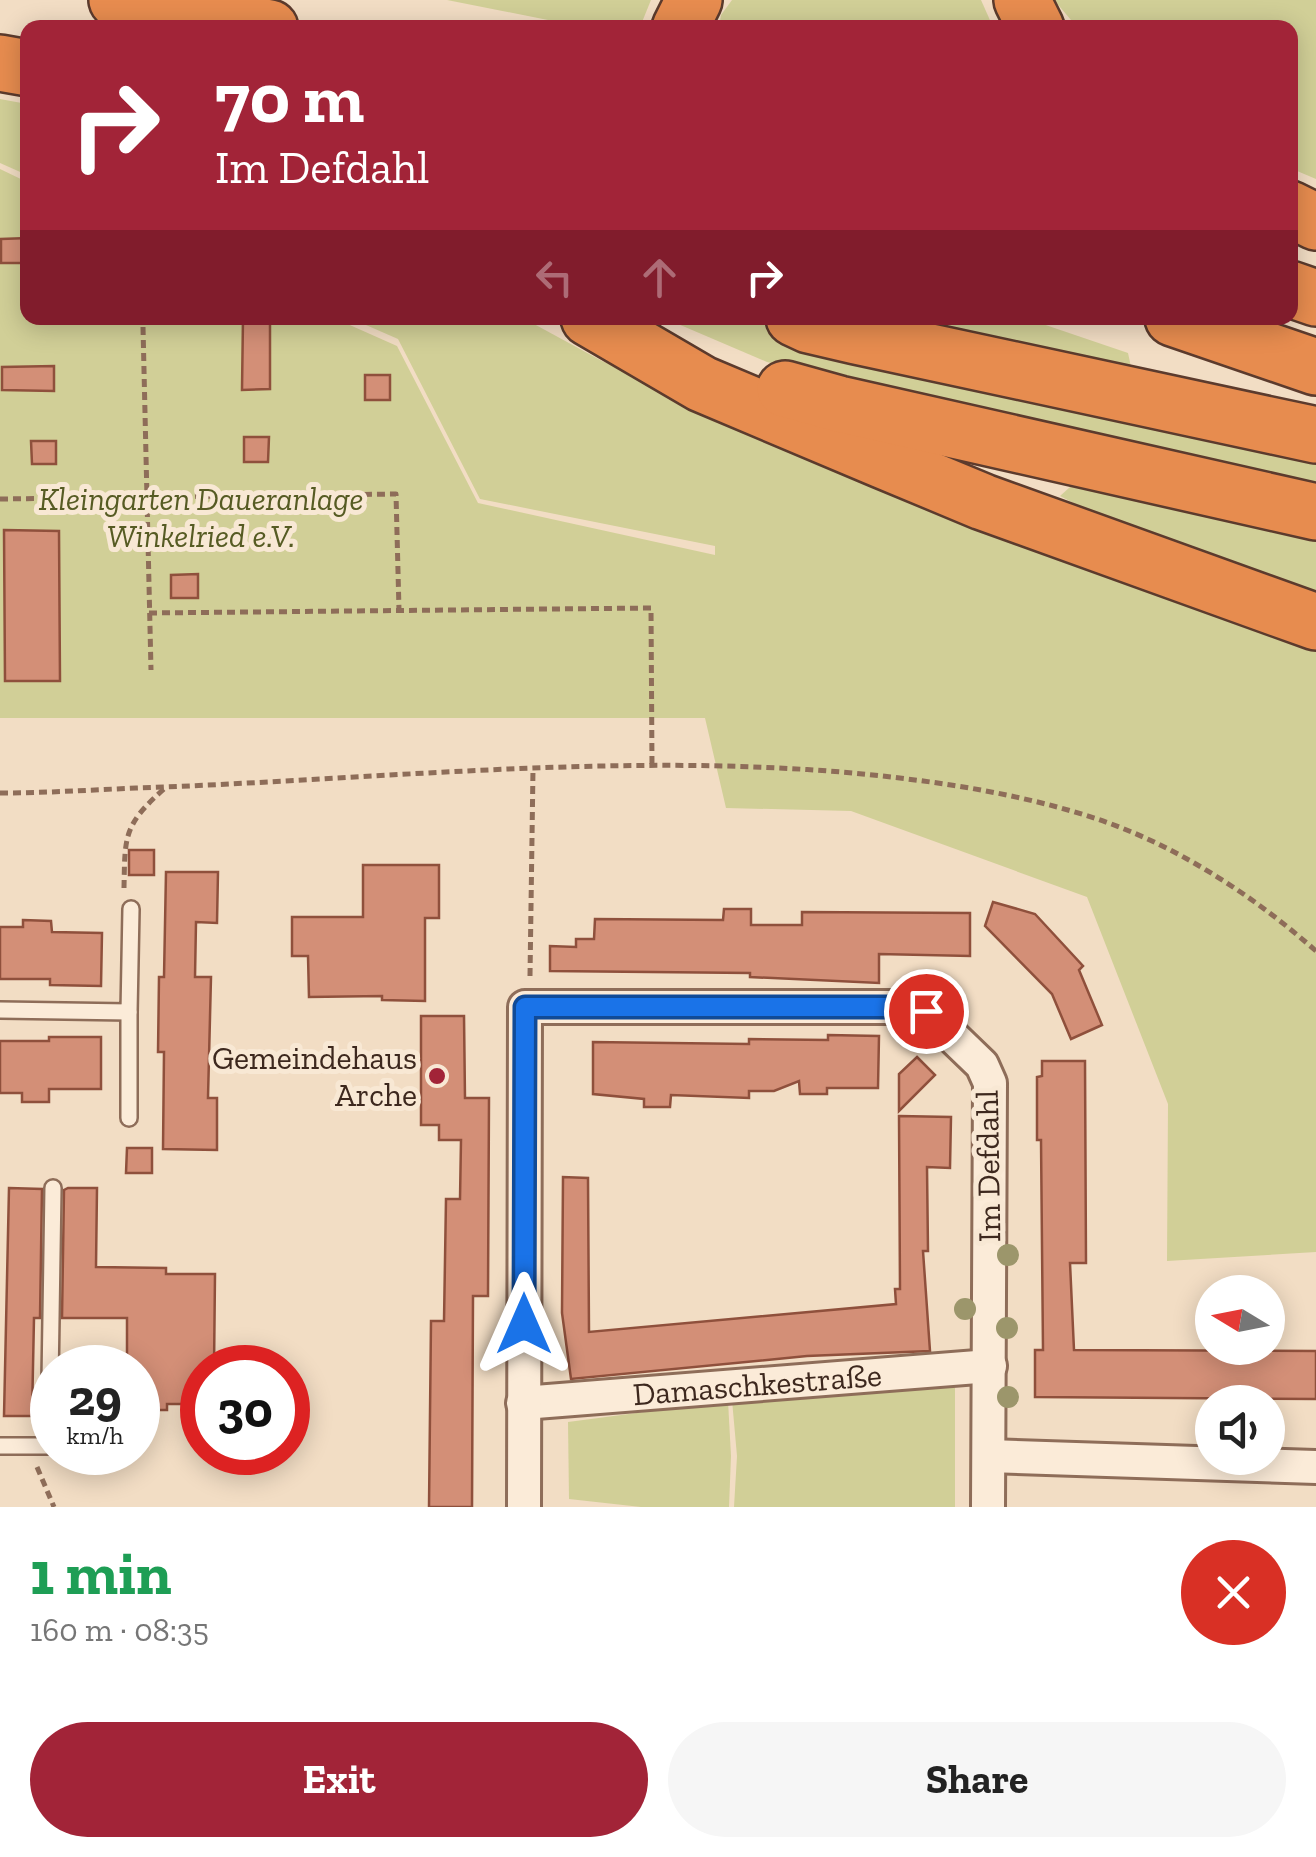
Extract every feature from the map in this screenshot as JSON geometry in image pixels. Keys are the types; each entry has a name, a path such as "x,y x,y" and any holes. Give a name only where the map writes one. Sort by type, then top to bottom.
{"highway":[{"path":"117,0 226,20"},
{"path":"602,325 702,384 915,474 1316,622"},
{"path":"607,325 839,404 1316,512"},
{"path":"820,325 1316,435"},
{"path":"1193,325 1316,368"}],"street":[{"name":"Im Defdahl","path":"525,1007 901,1007 926,1011 982,1065 990,1083 988,1507"},
{"path":"524,1507 525,1007"},
{"name":"Damaschkestraße","path":"523,1403 990,1366"},
{"path":"989,1456 1316,1467"}],"lane":[{"path":"129,1118 131,909"},
{"path":"0,1010 130,1012"},
{"path":"0,1446 50,1446 54,1188"}],"path":[{"path":"143,327 151,670"},
{"path":"0,499 396,494 399,610"},
{"path":"149,613 652,608 652,766"},
{"path":"0,793 652,766 749,766 898,778 976,790 1099,819 1161,846 1222,880 1288,926 1316,951"},
{"path":"525,1007 529,990 533,769"},
{"path":"131,909 124,898 125,835 145,806 166,787"},
{"path":"28,1446 54,1507"}],"green space":[{"path":"447,0 651,0 643,20 548,20"},
{"path":"732,0 981,0 990,20 720,20"},
{"path":"1054,0 1316,0 1316,179 1298,171 1298,20 1071,20"},
{"path":"0,99 20,103 20,172 0,163"},
{"name":"Kleingarten Daueranlage Winkelried e.V.","path":"0,169 20,179 20,325 350,325 397,346 478,503 715,555 715,546 480,499 398,339 366,325 536,325 602,361 659,385 1316,645 1316,1252 1167,1261 1168,1104 1087,897 851,811 726,808 705,718 0,718"},
{"path":"680,325 839,325 1316,456 1316,489 767,362"},
{"path":"934,325 1046,325 1128,353 1131,367"},
{"path":"1079,479 1316,535 1316,597 1112,523 1060,496"},
{"path":"955,1381 955,1507 734,1507 737,1456 732,1400"},
{"path":"728,1401 729,1507 641,1507 569,1499 568,1422"}],"building":[{"path":"20,238 20,263 1,263 1,239"},
{"path":"243,325 270,325 270,389 242,390"},
{"path":"54,366 54,391 2,390 2,367"},
{"path":"365,375 390,375 390,400 365,400"},
{"path":"244,437 269,437 268,462 244,462"},
{"path":"31,441 56,441 56,464 32,464"},
{"path":"4,530 59,531 60,681 5,681"},
{"path":"198,574 198,598 171,598 171,575"},
{"path":"129,850 154,850 154,875 129,875"},
{"path":"363,865 439,865 439,918 425,918 425,1001 382,1000 382,996 309,997 308,956 292,956 292,917 363,917"},
{"path":"166,872 218,872 217,923 196,922 195,977 211,977 208,1098 217,1098 217,1150 163,1149 164,1052 158,1052"},
{"path":"993,902 1035,914 1083,966 1079,970 1102,1025 1071,1039 1052,994 985,926"},
{"path":"724,909 751,909 751,925 802,925 802,912 970,913 970,956 879,954 879,983 750,977 750,973 550,971 550,946 576,947 576,939 594,939 595,919 723,920"},
{"path":"23,920 51,921 52,932 102,933 101,986 50,985 50,979 0,979 0,927 23,927"},
{"path":"421,1016 464,1016 465,1098 489,1098 488,1296 473,1296 472,1507 429,1507 431,1321 444,1321 446,1199 460,1199 461,1140 439,1140 439,1125 421,1125"},
{"path":"828,1035 879,1036 878,1088 827,1088 827,1094 800,1094 799,1081 774,1091 749,1091 749,1098 671,1095 670,1107 644,1107 644,1099 593,1094 593,1042 749,1044 749,1039 828,1040"},
{"path":"49,1037 101,1037 101,1089 49,1089 49,1102 22,1102 22,1093 0,1093 0,1041 49,1041"},
{"path":"917,1057 935,1075 899,1111 899,1074"},
{"path":"1042,1061 1085,1061 1086,1263 1070,1263 1074,1350 1195,1350 1195,1365 1285,1365 1285,1351 1316,1351 1316,1399 1285,1399 1285,1385 1195,1385 1195,1398 1035,1397 1035,1350 1043,1350 1041,1140 1037,1140 1037,1077 1042,1076"},
{"path":"899,1116 951,1117 950,1168 927,1167 928,1251 923,1251 930,1351 807,1356 571,1379 562,1313 563,1177 588,1178 589,1332 896,1304 895,1289 900,1289"},
{"path":"127,1148 152,1148 152,1173 126,1173"},
{"path":"9,1188 42,1189 40,1318 34,1318 33,1345 30,1345 30,1416 4,1416"},
{"path":"97,1188 96,1267 166,1268 166,1274 215,1274 214,1345 180,1345 180,1404 167,1404 167,1410 160,1410 160,1345 127,1345 127,1318 62,1318 64,1190"}],"place":[{"name":"Gemeindehaus Arche","path":"437,1076"}],"route":[{"path":"524,1324 525,1007 901,1007 926,1011"}]}
